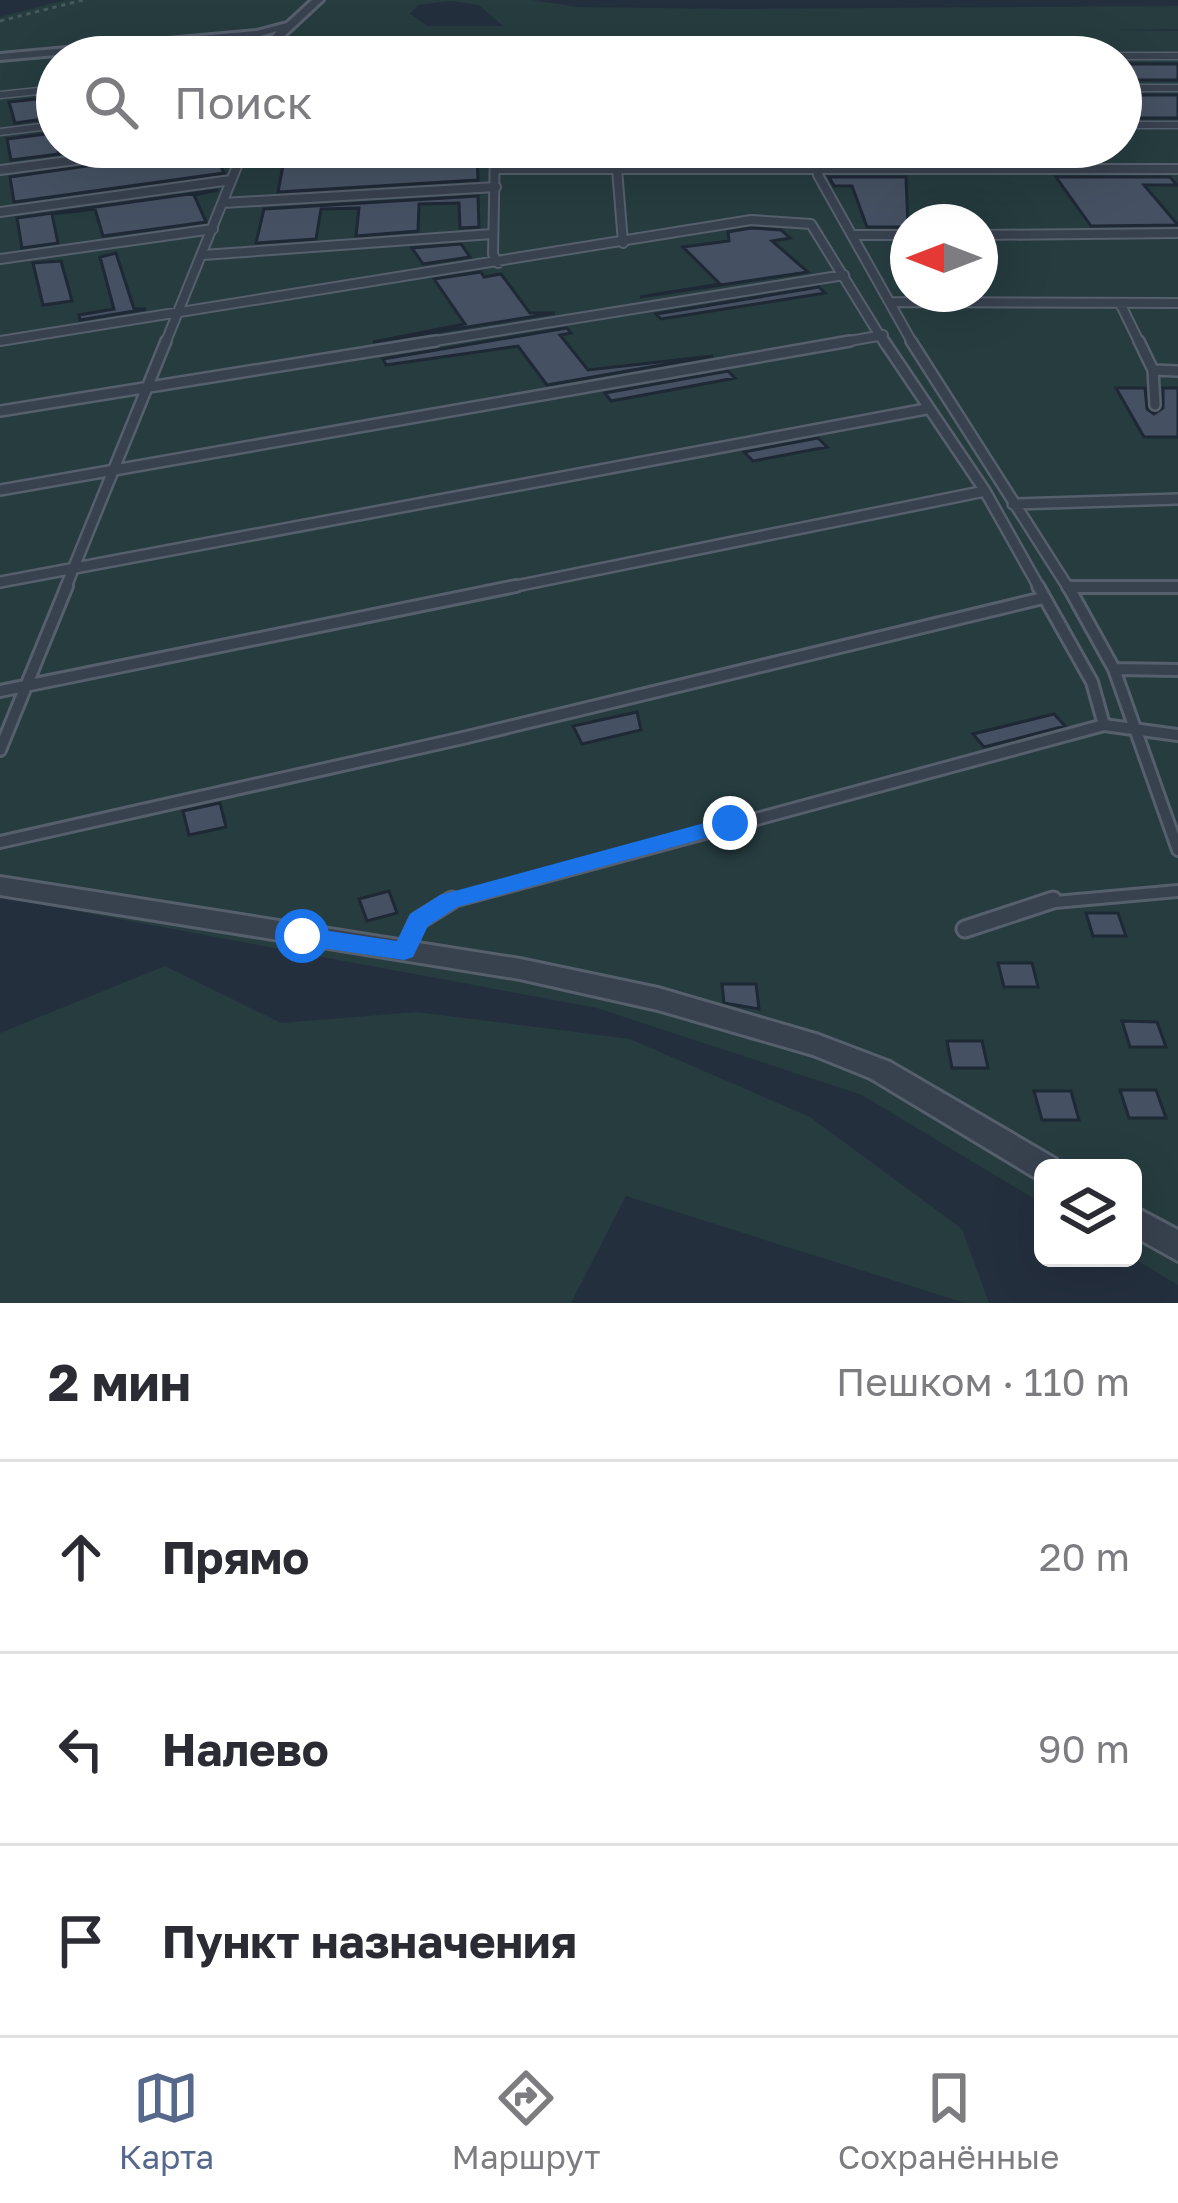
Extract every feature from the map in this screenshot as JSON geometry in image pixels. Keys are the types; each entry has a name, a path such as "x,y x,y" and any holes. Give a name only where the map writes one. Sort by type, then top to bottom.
{"street":[{"path":"277,36 318,0"},
{"path":"235,36 286,26"},
{"path":"0,57 36,54"},
{"path":"0,886 404,951 658,999 819,1046 880,1070 1034,1161"},
{"path":"1142,1225 1178,1246"}],"lane":[{"path":"1142,56 1178,56"},
{"path":"1142,88 1178,88"},
{"path":"0,95 36,91"},
{"path":"1142,125 1178,125"},
{"path":"0,132 36,128"},
{"path":"0,170 36,165"},
{"path":"0,750 236,168"},
{"path":"498,262 492,234 496,169 1178,172"},
{"path":"617,169 623,243"},
{"path":"890,300 818,175 1178,172"},
{"path":"0,212 231,180"},
{"path":"223,203 496,187"},
{"path":"0,341 751,220 796,219 821,234 926,409 985,491 1092,682 1104,725"},
{"path":"0,259 213,229"},
{"path":"998,235 1178,233"},
{"path":"203,255 492,234"},
{"path":"854,236 890,235"},
{"path":"0,411 844,275"},
{"path":"998,302 1178,303"},
{"path":"1120,303 1153,370 1155,405"},
{"path":"897,312 1114,669 1178,850"},
{"path":"0,490 883,334"},
{"path":"1153,370 1178,371"},
{"path":"0,582 926,409"},
{"path":"0,691 985,491"},
{"path":"1013,504 1178,499"},
{"path":"1068,587 1178,587"},
{"path":"0,842 463,738 1042,598"},
{"path":"1114,669 1178,670"},
{"path":"404,951 418,920 449,901 1104,725 1178,735"},
{"path":"965,928 1060,898 1178,891"}],"path":[{"path":"0,22 83,0"}],"green space":[{"path":"65,0 532,0 578,7 739,9 1178,6 1178,29 1120,30 1178,31 1178,1285 1142,1263 1142,1159 1034,1159 1034,1199 862,1095 597,1008 0,897 0,17","holes":["451,1 479,5 503,26 428,26 410,14 418,5"]},
{"path":"165,966 281,1023 416,1012 630,1039 810,1117 962,1229 989,1303 965,1303 626,1196 571,1303 0,1303 0,1033"}],"building":[{"path":"1142,64 1178,64 1178,80 1142,80"},
{"path":"1142,95 1178,95 1178,118 1142,118"},
{"path":"36,99 36,120 15,123 9,102"},
{"path":"36,135 36,157 11,160 7,139"},
{"path":"73,168 222,168 224,173 14,202 10,177"},
{"path":"283,168 478,168 478,180 278,192"},
{"path":"829,177 906,177 907,204 890,204 890,227 867,227 852,186 834,186"},
{"path":"1056,177 1170,177 1177,185 1144,185 1178,225 1091,226"},
{"path":"218,190 194,195 206,222 103,236 95,209 52,214 58,243 22,248 17,218"},
{"path":"478,196 479,227 460,228 459,203 419,204 418,231 356,236 359,208 321,209 316,239 256,243 264,209"},
{"path":"781,230 790,238 772,241 808,272 640,297 720,284 683,247 729,241 728,232"},
{"path":"461,244 470,257 423,264 412,248"},
{"path":"116,253 134,309 146,309 80,320 79,315 114,309 100,257"},
{"path":"61,261 72,301 43,305 33,263"},
{"path":"481,272 484,277 501,274 530,313 555,313 373,342 465,324 434,279"},
{"path":"819,287 825,293 661,319 656,314"},
{"path":"567,328 571,333 560,335 588,370 713,356 547,385 518,346 386,365 383,359"},
{"path":"728,371 735,378 611,401 605,393"},
{"path":"1116,388 1145,388 1147,409 1154,414 1163,408 1163,388 1178,388 1178,437 1144,437"},
{"path":"818,438 827,447 753,461 744,452"},
{"path":"637,712 641,730 582,744 573,726"},
{"path":"1054,714 1065,726 984,747 973,734"},
{"path":"220,803 226,827 189,835 183,811"},
{"path":"389,891 397,913 367,921 359,899"},
{"path":"1086,913 1118,913 1126,936 1093,936"},
{"path":"998,963 1032,963 1038,987 1004,987"},
{"path":"722,984 756,984 759,1009 724,1003"},
{"path":"1122,1021 1157,1022 1166,1047 1130,1047"},
{"path":"947,1041 982,1041 988,1068 952,1068"},
{"path":"1120,1090 1156,1090 1166,1118 1129,1118"},
{"path":"1034,1091 1071,1091 1079,1120 1042,1120"}],"route":[{"path":"302,936 404,951 418,920 449,901 730,823"}]}
